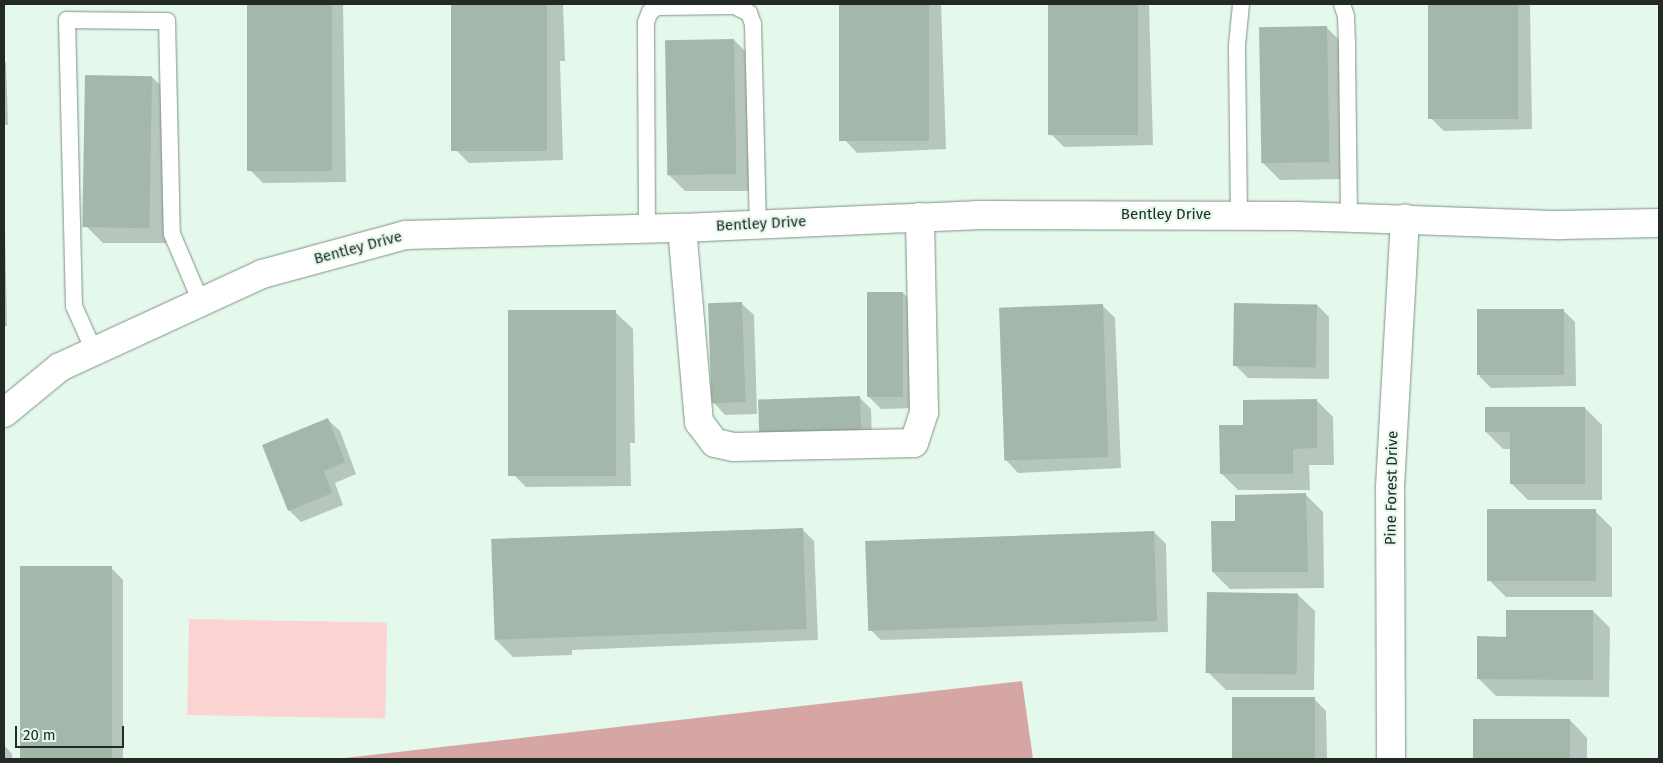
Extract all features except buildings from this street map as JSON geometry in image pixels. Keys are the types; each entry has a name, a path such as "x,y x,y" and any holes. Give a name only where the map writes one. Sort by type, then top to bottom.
{"street":[{"name":"Bentley Drive","path":"4,413 60,367 262,274 406,235 682,228 920,217 1239,216 1405,218 1560,225 1659,223"},
{"path":"682,228 699,422 715,443 734,447 914,443 924,412 920,217"},
{"name":"Pine Forest Drive","path":"1391,759 1390,487 1405,218"}],"lane":[{"path":"1239,216 1237,45 1240,4"},
{"path":"1342,4 1347,44 1349,217"},
{"path":"647,229 646,22 650,12 657,7 735,6 749,13 753,24 758,225"},
{"path":"94,351 74,306 67,20 167,21 172,234 201,302"}],"shaded area":[{"path":"189,619 387,622 385,718 187,715"},
{"path":"1022,681 1033,759 336,759"}]}
